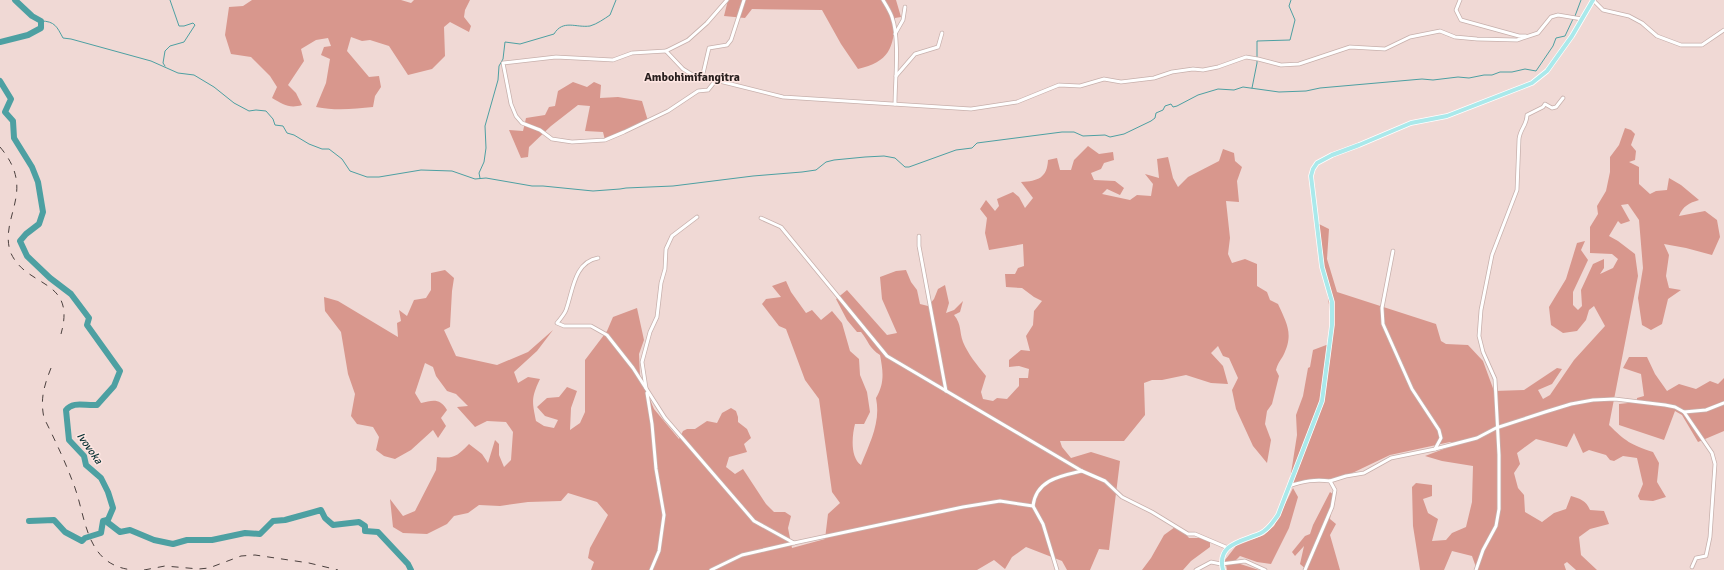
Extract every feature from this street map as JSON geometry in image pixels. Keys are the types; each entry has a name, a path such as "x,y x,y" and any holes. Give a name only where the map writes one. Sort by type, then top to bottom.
{"main road":[{"path":"1223,570 1221,564 1228,548 1236,542 1262,533 1271,526 1278,515 1322,401 1332,324 1332,302 1322,267 1318,245 1311,176 1313,169 1317,163 1332,155 1358,146 1411,123 1447,116 1532,83 1547,71 1578,19 1593,0"}],"street":[{"path":"716,80 708,90 698,91 668,111 605,140 593,142 572,142 552,139 540,130 522,123 516,116 512,107 503,63 556,57 613,60 632,53 666,51 688,40 707,23 727,0"},
{"path":"702,78 709,48 727,45 731,40 744,0"},
{"path":"884,0 892,17 895,35 896,77 894,104"},
{"path":"1460,0 1456,10 1461,20 1519,36 1532,36"},
{"path":"1593,0 1603,10 1629,16 1642,23 1656,36 1681,45 1702,45 1724,30"},
{"path":"895,35 903,20 905,7"},
{"path":"666,51 684,69 702,78 716,80 784,98 971,109 1017,102 1059,85 1080,86 1104,79 1121,82 1154,78 1172,72 1218,68 1246,58 1257,58 1282,65 1299,64 1350,47 1384,49 1410,37 1440,31 1455,37 1477,40 1517,40 1532,36 1542,29 1550,18 1558,15 1578,19"},
{"path":"896,77 915,54 938,46 942,33"},
{"path":"1476,570 1483,550 1496,526 1499,509 1499,455 1496,428 1495,379 1483,352 1479,336 1487,275 1492,255 1516,190 1518,140 1520,132 1527,123 1527,115 1543,107 1545,104 1552,108 1556,107 1562,98"},
{"path":"651,570 659,551 664,515 656,470 652,424 642,362 650,332 657,317 666,248 672,236 697,217"},
{"path":"761,218 781,227 887,356 1082,471 1105,481 1122,497 1152,512 1188,534 1195,534 1228,548"},
{"path":"919,236 920,253 946,391"},
{"path":"1393,251 1382,308 1383,324 1412,389 1439,430 1441,438 1435,449"},
{"path":"598,258 586,262 580,269 571,290 565,311 557,323 564,326 591,326 608,335 633,368 646,391 665,418 754,521 794,543"},
{"path":"1289,486 1305,481 1330,481 1346,476 1364,473 1391,458 1435,449 1477,438 1496,428 1571,404 1593,400 1615,399 1675,407 1684,412 1712,453 1715,464 1710,540 1706,556 1696,558 1692,567"},
{"path":"1684,412 1706,410 1724,404"},
{"path":"1057,570 1044,524 1033,506 1034,499 1040,487 1058,476 1082,471"},
{"path":"1305,570 1332,507 1335,490 1330,481"},
{"path":"711,570 742,555 794,543 808,542 963,507 1000,502 1033,506"},
{"path":"1196,570 1211,562 1221,564 1245,561 1265,570"}],"shaded area":[{"path":"252,0 401,0 411,3 414,0 470,0 465,10 464,17 471,26 469,32 450,22 444,27 445,56 432,69 408,75 389,46 370,40 362,41 351,37 347,51 369,77 379,76 381,87 375,96 373,107 338,109 316,107 326,83 330,59 321,55 324,47 331,46 328,38 316,40 301,49 304,61 288,85 296,93 302,105 290,106 272,98 277,87 270,76 251,57 231,54 225,35 229,7 243,6"},
{"path":"728,0 896,0 901,17 895,18 893,38 888,52 877,62 858,69 841,44 822,10 752,9 745,18 724,16"},
{"path":"573,82 587,87 594,82 601,85 600,98 618,97 642,101 648,121 605,140 603,132 585,131 590,106 578,105 551,126 529,147 528,157 521,158 509,130 523,131 526,118 545,115 549,107 555,106 558,91"},
{"path":"1625,128 1631,130 1635,134 1631,145 1636,151 1635,160 1629,162 1639,167 1639,184 1650,194 1656,191 1667,190 1669,178 1681,185 1699,200 1687,205 1679,216 1705,211 1717,220 1720,237 1712,255 1664,244 1669,255 1666,276 1669,288 1681,290 1668,299 1662,324 1651,330 1642,325 1638,298 1643,268 1639,220 1628,204 1621,205 1630,221 1621,224 1618,221 1609,236 1635,254 1638,276 1609,425 1629,442 1653,452 1659,463 1657,482 1666,497 1653,501 1640,500 1638,496 1643,484 1637,458 1623,456 1614,461 1610,460 1606,455 1589,450 1583,453 1574,433 1567,447 1536,439 1517,453 1520,464 1514,473 1518,488 1524,495 1525,512 1542,522 1554,513 1566,509 1571,496 1585,502 1590,510 1604,511 1609,524 1590,529 1579,537 1581,555 1597,570 1576,570 1567,562 1564,564 1566,570 1477,570 1472,556 1452,551 1444,570 1420,570 1413,526 1412,487 1416,483 1432,485 1432,496 1423,499 1428,513 1438,519 1432,541 1446,540 1452,533 1466,527 1472,502 1473,466 1442,461 1425,456 1457,444 1450,442 1390,455 1346,476 1330,481 1305,481 1289,486 1297,435 1296,415 1303,396 1308,368 1310,367 1313,350 1329,344 1332,325 1317,223 1329,229 1327,259 1337,292 1436,324 1441,341 1446,344 1468,345 1483,361 1494,391 1524,390 1557,368 1562,369 1552,384 1538,390 1543,399 1550,395 1574,360 1605,326 1594,306 1589,310 1586,320 1577,331 1563,333 1551,325 1549,307 1566,279 1577,243 1585,241 1581,250 1588,260 1573,292 1573,305 1578,310 1582,306 1581,290 1593,264 1604,259 1604,268 1600,274 1613,268 1618,259 1612,254 1590,253 1590,227 1598,214 1597,206 1606,191 1610,172 1610,157 1619,145"},
{"path":"1088,146 1099,154 1113,152 1114,160 1104,163 1101,169 1091,173 1094,180 1115,181 1124,188 1120,195 1107,189 1102,194 1130,200 1137,195 1151,196 1153,184 1145,174 1159,178 1157,159 1168,157 1173,178 1178,187 1188,177 1219,161 1223,149 1234,153 1235,161 1242,167 1237,181 1239,202 1226,201 1230,238 1228,254 1232,263 1245,259 1257,264 1257,286 1267,292 1270,300 1278,304 1289,335 1286,348 1276,370 1279,376 1272,404 1267,411 1265,424 1271,440 1267,463 1253,446 1236,409 1232,390 1238,378 1229,358 1223,356 1218,346 1211,353 1223,366 1228,384 1211,383 1186,375 1162,380 1152,380 1144,383 1145,415 1124,441 1060,441 1062,447 1071,458 1091,452 1120,461 1109,550 1099,549 1090,570 1067,570 1062,561 1026,547 1012,557 1005,569 994,560 977,570 591,570 594,562 588,558 590,548 608,515 597,502 568,493 561,501 528,502 500,506 479,505 468,513 454,516 447,524 427,534 403,533 393,527 390,499 403,516 415,511 436,470 437,457 448,458 455,456 469,444 482,454 488,463 495,440 499,444 499,455 504,467 511,460 513,432 506,422 487,421 475,427 457,407 468,406 456,394 447,391 436,376 433,367 425,363 415,393 421,403 436,401 442,403 447,410 441,418 446,426 438,438 433,430 411,450 395,459 384,456 376,450 379,437 373,427 357,424 351,416 355,394 348,374 341,332 325,311 324,297 338,301 398,337 397,323 401,321 399,310 407,316 414,300 426,298 431,290 431,273 445,270 454,278 450,327 444,330 456,356 497,365 528,352 553,330 537,351 514,372 518,383 528,377 540,379 535,391 533,404 536,421 544,426 554,428 558,420 545,416 537,407 547,398 559,397 567,387 577,391 571,408 570,430 580,423 585,412 585,360 607,331 613,317 637,308 644,340 639,354 640,376 654,409 679,439 683,431 687,429 695,429 707,421 717,423 722,413 731,408 736,411 738,422 747,429 751,438 744,444 747,452 729,457 726,467 735,474 743,469 766,504 774,512 785,512 791,516 788,528 792,548 825,539 828,514 840,503 832,492 819,399 805,380 786,329 779,326 762,304 766,299 781,297 772,286 786,281 791,292 806,313 812,310 821,320 832,311 842,323 850,351 859,359 860,375 867,392 870,412 864,424 855,424 854,429 853,452 857,461 861,465 876,424 876,398 882,382 882,366 880,355 871,347 861,332 857,332 847,320 836,299 847,290 887,335 897,333 882,299 880,277 896,271 906,270 911,282 917,290 920,304 928,306 934,299 938,289 945,285 949,303 946,313 954,310 963,301 960,312 954,315 958,322 965,346 986,376 981,392 983,399 993,401 997,398 1007,399 1019,386 1019,378 1028,378 1029,369 1019,366 1009,367 1009,360 1021,350 1030,351 1026,336 1033,325 1034,311 1042,301 1022,288 1006,287 1005,274 1015,274 1018,268 1024,266 1023,244 989,250 985,233 987,218 980,209 986,200 995,211 999,206 997,199 1013,192 1019,197 1025,208 1033,198 1021,182 1032,181 1044,175 1048,160 1057,158 1060,170 1071,170 1074,160"},
{"path":"1629,357 1647,357 1655,374 1667,391 1679,384 1696,389 1710,381 1718,384 1724,378 1724,431 1698,442 1682,415 1675,411 1664,440 1619,425 1619,404 1637,402 1637,398 1644,396 1641,374 1623,368"},
{"path":"1293,488 1298,497 1289,528 1271,564 1257,562 1240,556 1234,562 1259,570 1227,570 1225,560 1236,546 1264,535 1274,526"},
{"path":"1330,492 1334,495 1330,519 1336,524 1330,535 1340,570 1307,570 1300,564 1304,546 1295,556 1292,552 1305,536 1310,534"},
{"path":"1175,527 1185,533 1189,538 1202,538 1210,541 1210,547 1191,561 1183,570 1142,570 1151,558 1164,535"}],"waterway":[{"name":"Ivovoka","path":"0,42 28,35 41,28 41,21 32,16 15,0"},
{"path":"165,66 163,63 165,51 170,46 184,42 195,25 193,23 179,26 170,0"},
{"path":"480,178 479,173 484,162 486,148 485,126 498,80 499,66 503,59 505,42 520,44 554,34 558,29 566,25 593,25 610,15 616,0"},
{"path":"1252,88 1257,63 1257,41 1290,40 1295,20 1289,6 1291,0"},
{"path":"1575,16 1581,0"},
{"path":"41,21 53,23 63,38 151,61 178,73 194,75 214,87 234,103 249,111 266,111 273,119 275,125 283,126 287,133 322,149 329,149 342,159 350,171 367,177 379,177 421,170 452,171 475,179 486,178 532,186 593,191 673,186 753,176 802,172 816,170 826,162 834,160 865,157 884,156 895,158 905,167 909,167 956,150 972,148 977,143 1062,132 1074,132 1083,136 1105,135 1110,137 1124,134 1151,121 1155,118 1156,113 1163,110 1165,106 1171,104 1173,107 1177,106 1198,95 1218,89 1234,90 1243,87 1279,92 1306,91 1320,88 1422,79 1433,80 1458,77 1469,78 1525,69 1536,71 1553,46 1556,38 1565,36 1573,19"},
{"name":"Ivovoka","path":"0,81 11,99 5,112 13,121 14,138 32,167 38,182 43,212 39,224 26,234 20,241 27,256 50,278 71,294 89,318 87,325 120,371 114,386 97,405 76,405 69,407 66,410 69,440 84,456 86,465 101,478 108,492 113,508 107,522 120,532 130,530 154,540 173,544 187,540 212,540 245,533 260,534 273,521 285,520 321,510 325,518 333,525 359,522 365,526 365,531 378,532 408,564 411,570"},
{"path":"29,521 54,520 65,532 82,541 85,538 101,533 103,521 107,520"}],"railway":[{"path":"0,147 11,163 16,177 17,190 9,226 8,238 10,251 17,263 27,272 47,285 56,293 62,302 64,316 61,334"},
{"path":"51,368 43,393 42,405 44,418 72,480 89,536 96,549 104,559 117,566 133,570"},
{"path":"144,570 165,566 199,569 209,568 241,556 255,555 309,563 338,570"}],"district":[{"name":"Ambohimifangitra","path":"692,77"}]}
